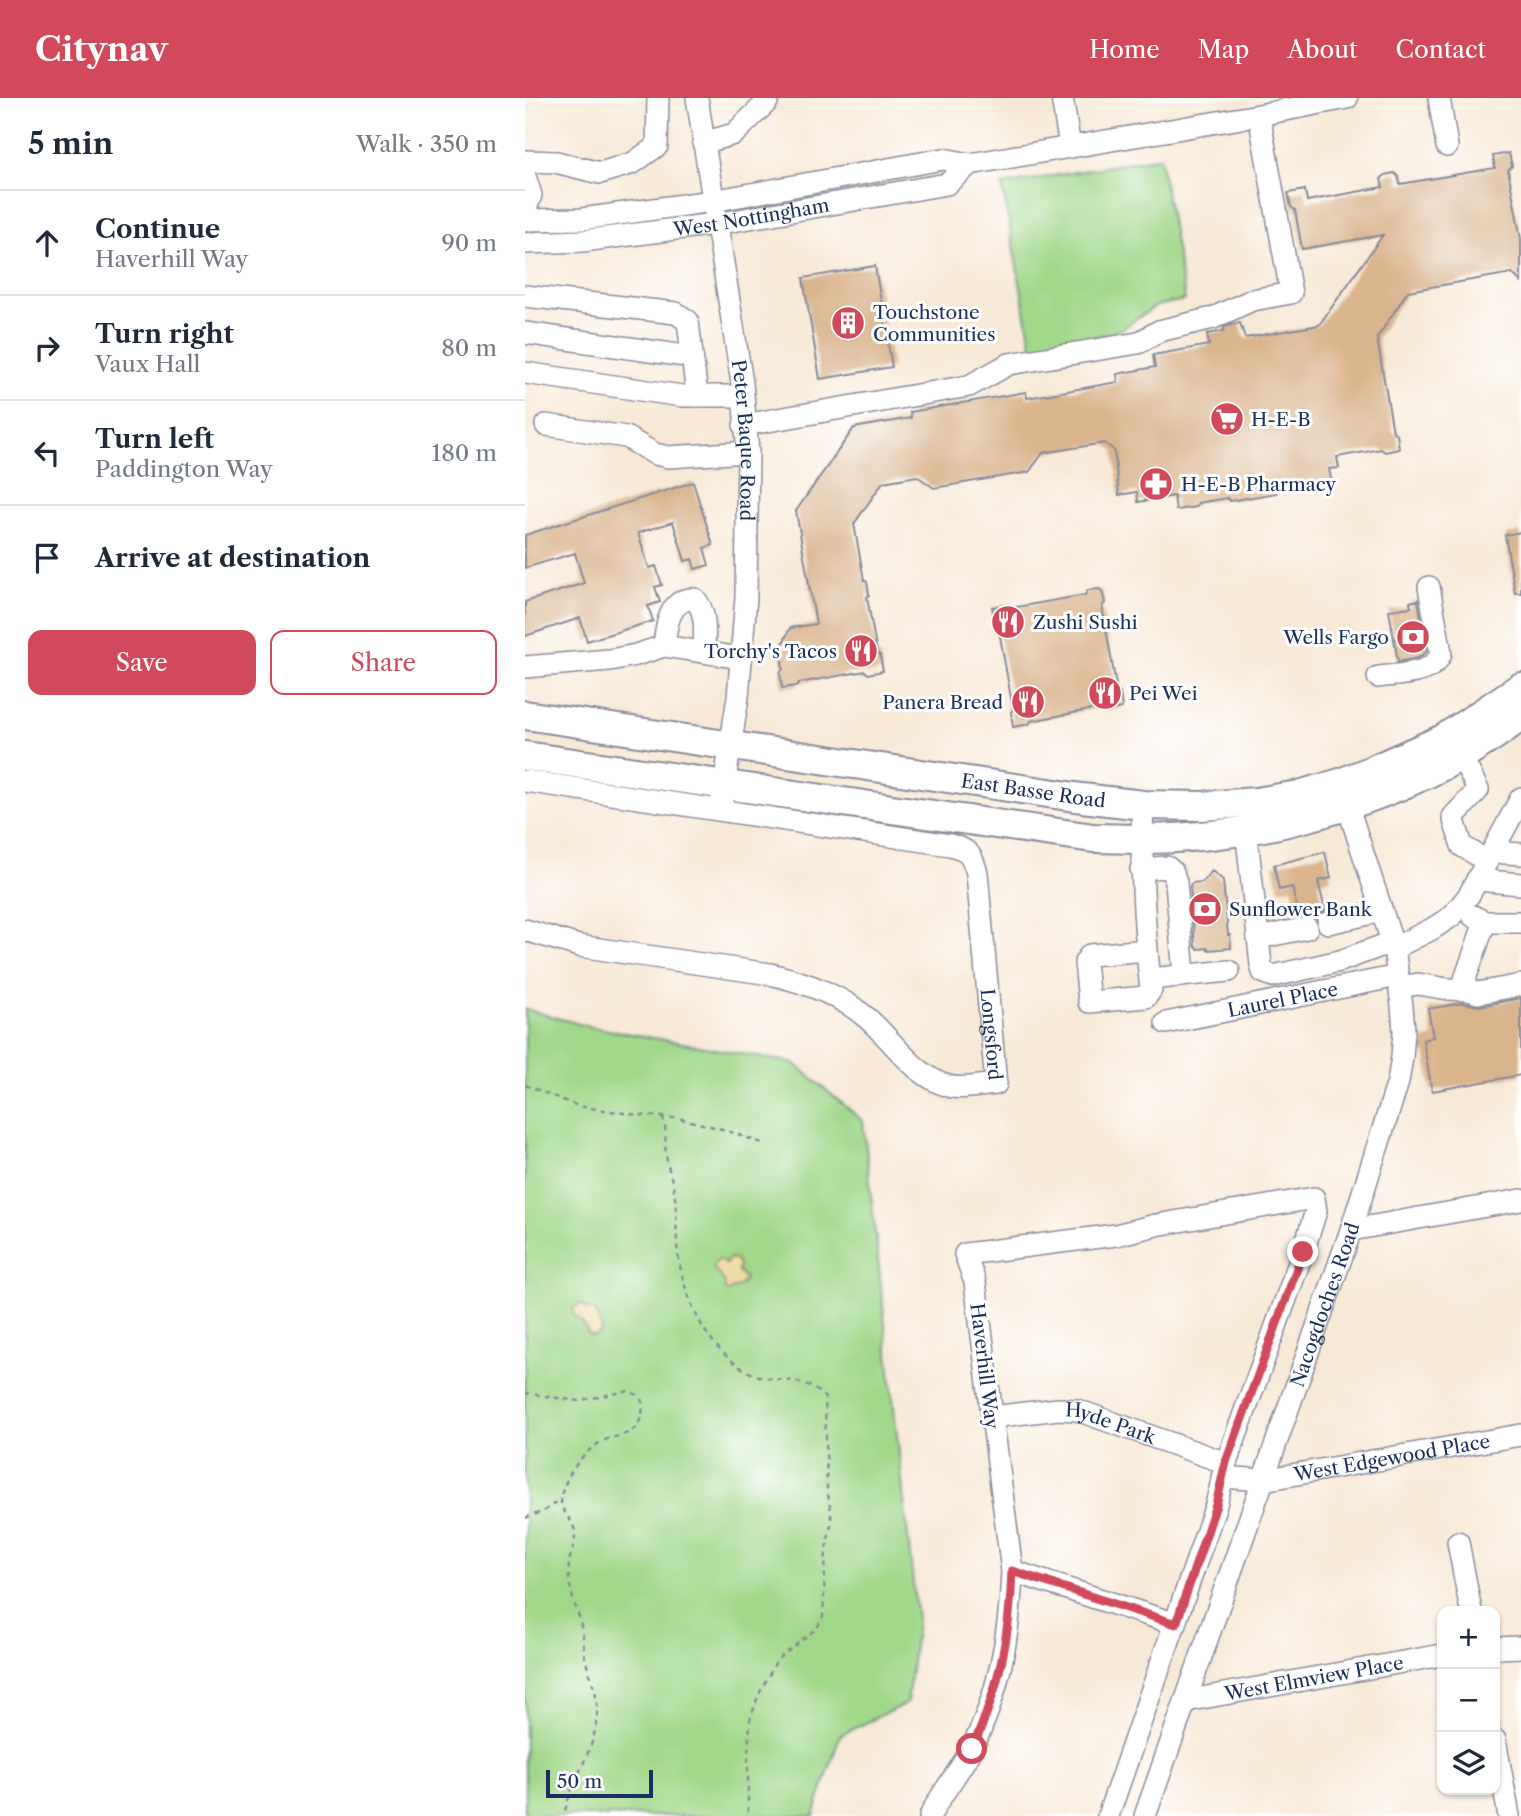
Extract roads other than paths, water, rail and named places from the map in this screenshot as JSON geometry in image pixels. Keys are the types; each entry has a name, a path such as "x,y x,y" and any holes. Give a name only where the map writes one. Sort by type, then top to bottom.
{"main road":[{"name":"East Basse Road","path":"525,756 722,798 907,813 1093,838 1190,837 1287,822 1443,739 1521,687"},
{"name":"East Basse Road","path":"525,715 1082,798 1143,805 1202,806 1257,802 1299,795 1344,794 1409,781 1518,727"}],"street":[{"path":"525,161 556,162 600,173 633,163 657,146 658,98"},
{"name":"Peter Baque Road","path":"697,98 740,373 748,452 745,597 738,697 722,798"},
{"path":"703,143 734,134 768,98"},
{"path":"1062,98 1070,147"},
{"name":"West Nottingham","path":"525,220 582,219 712,201 943,159 970,164 1347,98"},
{"path":"1439,98 1447,146"},
{"path":"744,425 969,387 1009,364 1138,343 1159,331 1213,318 1252,300 1291,293 1259,115"},
{"name":"West Nottingham","path":"525,243 583,241 715,223 947,184 970,164"},
{"path":"525,176 531,195 525,212"},
{"path":"525,296 676,313 688,321 697,396"},
{"path":"525,333 692,357"},
{"path":"525,373 683,396 742,396"},
{"path":"546,425 627,438 655,454 668,457 748,452"},
{"path":"1378,677 1423,670 1439,659 1441,653 1429,587"},
{"path":"664,646 670,616 678,603 686,598 695,599 701,607 705,623 703,652"},
{"path":"525,667 610,660 664,646 740,658"},
{"path":"1461,755 1478,790 1453,817 1462,846 1485,864 1521,884"},
{"name":"Longsford","path":"525,781 722,798 950,845 967,851 977,873 996,1084 951,1088 927,1078 867,1018 851,1006 833,995 795,980 579,946 525,930"},
{"name":"Nacogdoches Road","path":"1145,1816 1351,1230 1398,1082 1403,1031 1393,945 1344,794"},
{"path":"1246,829 1263,972 1273,976 1340,961 1393,945 1431,929 1452,916 1469,895 1521,798"},
{"path":"1143,805 1141,869 1151,990 1146,997 1089,1002 1085,962 1090,955 1147,950"},
{"path":"1485,864 1521,855"},
{"path":"1141,869 1167,867 1173,872 1184,975"},
{"path":"1459,907 1481,922 1521,922"},
{"path":"1328,923 1382,911"},
{"path":"1469,990 1465,979 1485,922"},
{"path":"1258,938 1307,928"},
{"path":"1150,979 1229,971"},
{"name":"Laurel Place","path":"1166,1023 1399,981 1478,993 1521,985"},
{"name":"Haverhill Way","path":"930,1816 972,1749 995,1689 1011,1608 1012,1571 975,1282 965,1254 1116,1235 1156,1225 1314,1198 1316,1211 1303,1252 1224,1470"},
{"path":"1351,1230 1521,1200"},
{"name":"Hyde Park","path":"992,1417 1058,1409 1077,1410 1224,1470 1263,1480"},
{"name":"West Edgewood Place","path":"1263,1480 1521,1435"},
{"path":"1108,1816 1216,1505 1224,1470"},
{"path":"1458,1542 1470,1606"},
{"path":"1012,1571 1176,1624"},
{"path":"1500,1648 1521,1647"},
{"name":"West Elmview Place","path":"1185,1701 1437,1656"},
{"path":"1500,1767 1509,1816"}],"place":[{"name":"Touchstone Communities","path":"848,323"},
{"name":"H-E-B","path":"1227,419"},
{"name":"H-E-B Pharmacy","path":"1156,484"},
{"name":"Zushi Sushi","path":"1008,622"},
{"name":"Wells Fargo","path":"1413,637"},
{"name":"Torchy's Tacos","path":"861,651"},
{"name":"Pei Wei","path":"1105,693"},
{"name":"Panera Bread","path":"1028,702"},
{"name":"Sunflower Bank","path":"1205,909"}]}
